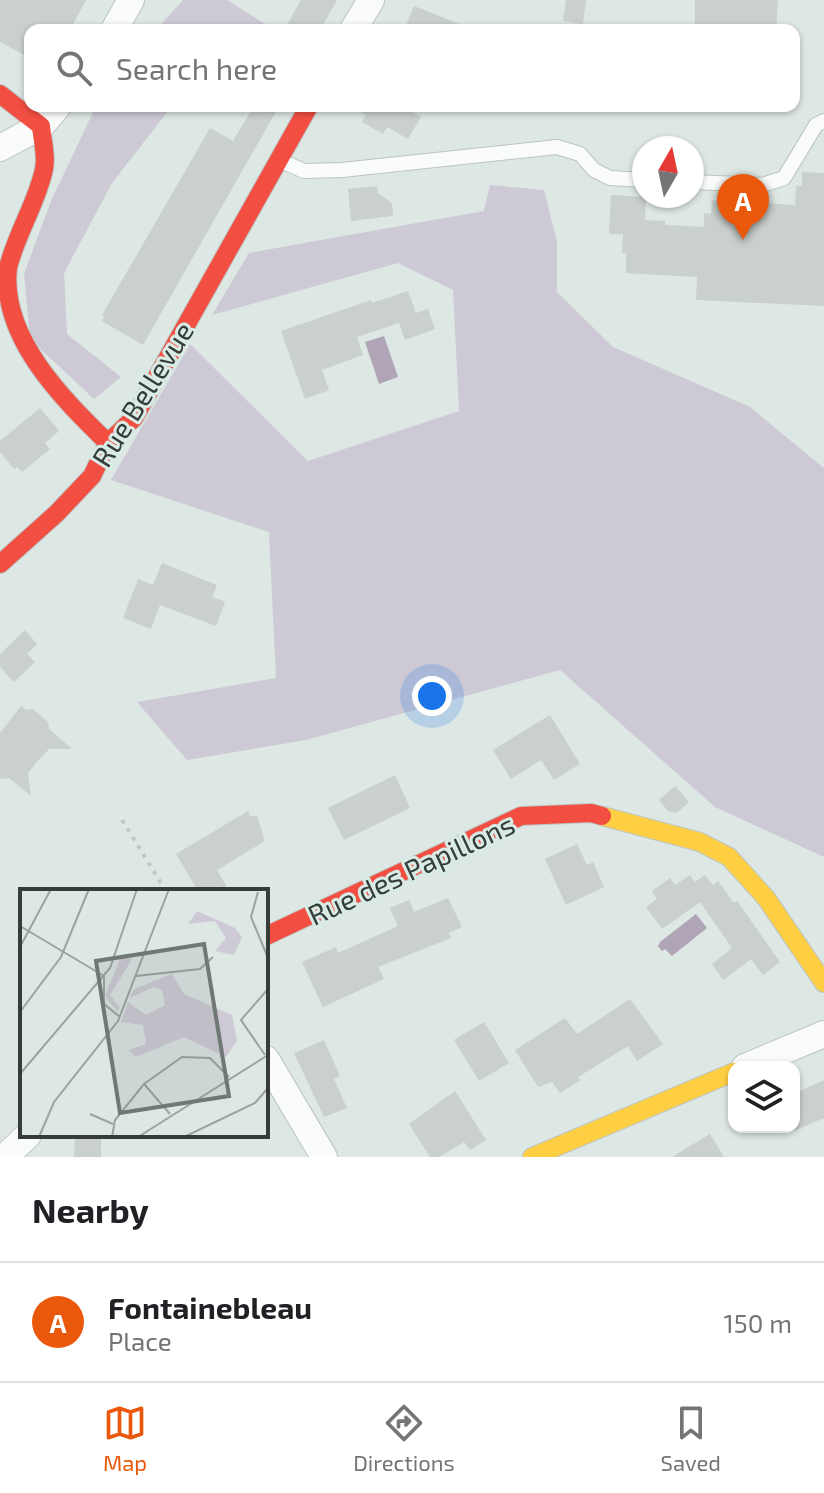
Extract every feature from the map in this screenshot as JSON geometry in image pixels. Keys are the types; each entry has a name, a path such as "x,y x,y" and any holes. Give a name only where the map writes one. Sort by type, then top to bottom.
{"street":[{"path":"117,24 131,0"},
{"path":"357,24 371,0"},
{"path":"0,94 41,126 45,167 7,270 5,288 11,328 35,368 108,443"},
{"path":"0,148 41,126 53,112"},
{"name":"Rue Bellevue","path":"0,564 57,513 92,476 108,443 134,418 305,112"},
{"name":"Rue des Papillons","path":"268,935 521,816 591,813 700,842 729,857 766,898 824,983"},
{"path":"759,1061 824,1034"},
{"path":"268,1062 324,1157"},
{"path":"532,1157 728,1075"},
{"path":"5,1157 26,1137"}],"lane":[{"path":"704,183 762,185 784,178 816,125 824,121"},
{"path":"278,159 304,171 342,170 557,147 580,154 594,170 610,178 632,179"}],"path":[{"path":"122,820 165,889"}],"shaded area":[{"path":"183,0 227,0 265,24 161,24"},
{"path":"93,112 167,112 112,183 64,273 67,334 121,377 94,399 30,339 24,274 51,201"},
{"path":"490,185 544,190 557,242 557,292 613,347 750,407 824,468 824,857 715,807 560,670 306,740 187,760 137,702 276,678 269,532 111,480 190,344 308,461 459,411 453,290 398,263 212,315 249,253 484,211"},
{"path":"384,336 398,377 379,384 365,342"},
{"path":"696,914 707,928 672,956 665,949 662,951 658,946 660,942"}],"building":[{"path":"0,0 86,0 73,24 24,24 24,55 0,42"},
{"path":"301,0 337,0 323,24 287,24"},
{"path":"566,0 586,0 583,24 563,21"},
{"path":"695,0 778,0 776,24 695,24"},
{"path":"414,6 459,24 406,24"},
{"path":"250,112 276,112 143,345 102,321 102,315 210,128 233,141"},
{"path":"361,112 412,112 421,117 408,139 387,127 383,134 362,122 366,115"},
{"path":"802,172 824,173 824,306 696,300 697,277 626,273 626,253 622,253 623,234 609,234 611,195 632,196 632,208 646,208 645,220 665,221 665,225 704,227 704,213 711,214 712,200 795,205 796,186 802,186"},
{"path":"377,186 378,193 392,203 393,216 351,221 348,189"},
{"path":"408,291 416,313 428,309 435,329 405,340 399,323 357,337 363,355 322,370 329,390 305,399 281,331 371,300 372,303"},
{"path":"40,408 59,431 45,443 50,449 22,472 17,467 14,469 0,452 0,441"},
{"path":"162,563 217,585 212,597 225,602 216,626 160,605 151,629 123,618 138,579 153,585"},
{"path":"25,630 37,644 27,654 35,662 14,682 0,667 0,654"},
{"path":"21,706 26,710 33,709 48,722 49,729 72,749 49,749 35,764 28,773 31,796 9,778 0,779 0,733"},
{"path":"550,715 580,764 554,780 541,760 511,779 493,750"},
{"path":"395,775 410,808 344,840 328,808"},
{"path":"675,786 689,802 677,813 668,811 659,800"},
{"path":"248,811 250,816 257,816 265,841 217,870 228,889 197,889 176,854"},
{"path":"577,844 587,865 593,862 604,887 566,905 545,859"},
{"path":"690,875 695,882 705,875 713,885 718,881 734,903 737,901 780,962 763,975 751,959 723,980 712,964 732,948 700,902 662,929 646,907 657,899 652,891 670,878 675,885"},
{"path":"448,898 462,927 449,933 451,938 378,967 384,979 323,1007 302,962 336,947 338,953 398,926 390,908 409,900 414,912"},
{"path":"630,999 663,1044 637,1061 628,1046 578,1077 581,1080 560,1093 552,1082 538,1087 515,1050 565,1018 577,1034"},
{"path":"484,1022 509,1063 479,1081 454,1040"},
{"path":"324,1040 340,1076 334,1079 347,1108 324,1117 294,1053"},
{"path":"824,1080 824,1118 800,1128 800,1091"},
{"path":"455,1091 486,1140 470,1150 464,1142 439,1157 430,1157 409,1124"},
{"path":"710,1134 724,1157 672,1157"},
{"path":"75,1137 101,1138 101,1157 74,1157"}],"traffic: slow":[{"path":"602,816 700,842 729,857 766,898 824,983"},
{"path":"532,1157 728,1075"}],"traffic: jam":[{"path":"0,94 41,126 45,153 41,182 8,268 8,294 14,319 38,366 108,443"},
{"path":"0,564 57,513 92,476 108,443 134,418 306,112"},
{"path":"268,935 521,816 591,813 602,816"}],"place":[{"name":"Fontainebleau","path":"743,240"}]}
